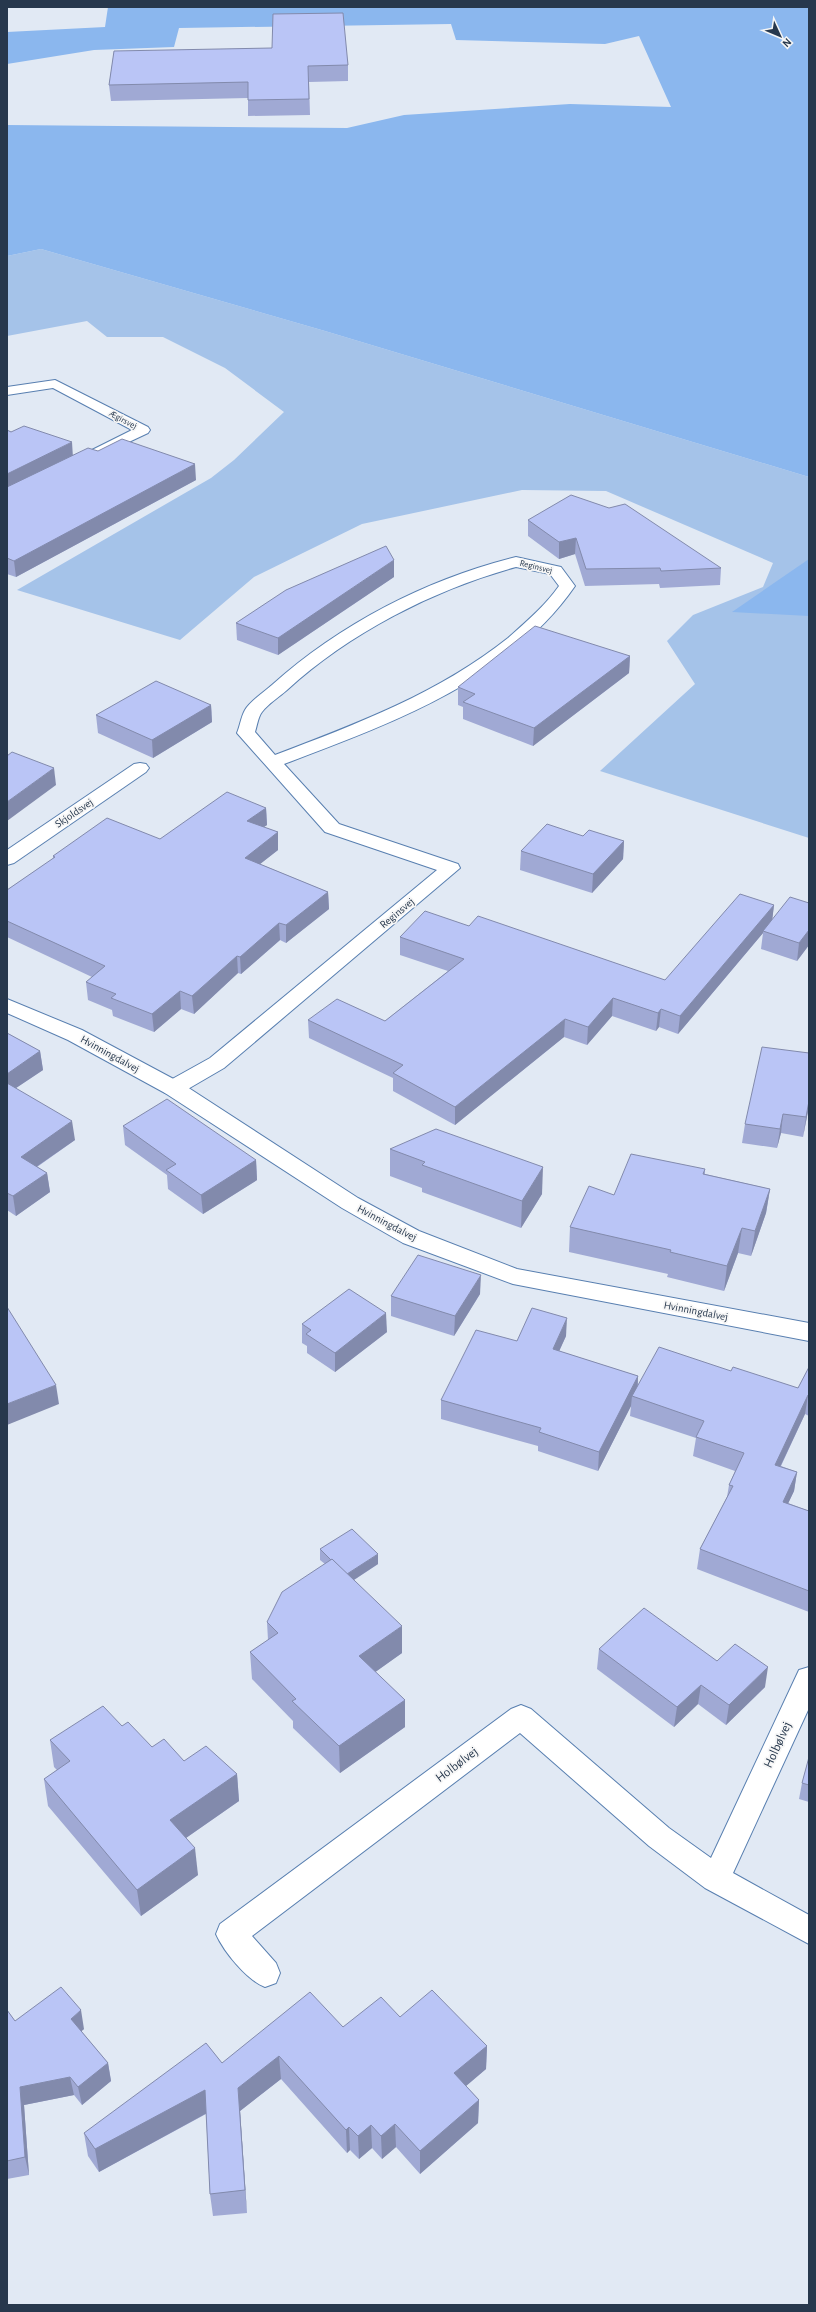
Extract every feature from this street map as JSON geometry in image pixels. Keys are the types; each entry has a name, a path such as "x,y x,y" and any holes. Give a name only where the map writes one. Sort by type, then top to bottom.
{"street":[{"name":"Ægirsvej","path":"7,391 55,384 143,430 86,459"},
{"name":"Reginsvej","path":"173,1088 217,1063 451,868 332,828 272,762 246,733 253,711 301,668 368,624 423,595 469,576 516,562 555,570 567,586 556,605 498,655 454,684 412,707 360,730 272,762"},
{"name":"Skjoldsvej","path":"7,858 140,768"},
{"name":"Hvinningdalvej","path":"7,1005 75,1035 173,1088 350,1203 411,1237 513,1276 809,1332"},
{"name":"Holbølvej","path":"716,1878 809,1678"},
{"name":"Holbølvej","path":"265,1973 231,1934 521,1717 659,1837 716,1878 809,1930"}],"shaded area":[{"path":"108,7 809,7 809,477 325,331 41,249 7,256 7,125 347,128 404,115 570,104 671,107 639,36 605,44 456,40 451,24 179,28 174,47 94,50 7,64 7,32 105,27"},
{"path":"41,249 325,331 809,477 809,838 600,771 695,684 667,641 693,615 763,587 773,563 606,491 522,490 362,524 254,577 180,640 17,590 211,478 234,460 284,412 225,368 163,337 107,337 87,321 7,336 7,256"},
{"path":"809,559 809,616 732,612"}],"building":[{"path":"343,13 348,65 308,66 309,99 248,100 248,82 109,85 114,51 272,48 273,14"},
{"path":"24,426 72,442 7,474 7,430 11,432"},
{"path":"122,439 195,464 14,561 7,558 7,487 88,448 98,451"},
{"path":"571,495 609,508 625,504 721,568 661,571 660,568 586,569 576,538 559,542 528,520"},
{"path":"386,546 394,560 278,638 236,623 286,590"},
{"path":"535,626 630,656 534,728 463,702 475,694 458,687"},
{"path":"156,681 211,705 152,740 96,715"},
{"path":"12,752 54,768 7,802 7,756"},
{"path":"227,792 266,808 247,821 278,832 245,858 328,892 286,925 279,923 240,957 237,956 192,996 180,991 152,1014 111,998 116,994 86,982 105,966 7,921 7,890 55,857 53,856 107,818 160,839"},
{"path":"547,824 583,836 589,830 624,841 593,874 521,851"},
{"path":"740,894 774,905 680,1016 661,1009 658,1013 613,998 588,1027 565,1019 455,1107 393,1073 403,1065 308,1020 337,999 385,1021 464,959 400,937 425,911 469,926 478,916 665,980"},
{"path":"790,897 809,903 809,930 799,943 763,931"},
{"path":"7,1033 40,1051 7,1074"},
{"path":"762,1047 809,1053 809,1101 806,1117 783,1114 780,1129 745,1124"},
{"path":"7,1083 72,1121 21,1157 47,1173 13,1196 7,1193"},
{"path":"167,1099 256,1160 201,1195 166,1170 176,1164 123,1126"},
{"path":"436,1129 543,1167 522,1201 422,1165 425,1162 390,1149"},
{"path":"631,1154 705,1169 703,1174 770,1189 755,1231 742,1228 727,1266 670,1252 671,1250 570,1227 589,1186 614,1195"},
{"path":"418,1255 481,1275 455,1316 391,1296"},
{"path":"349,1289 386,1313 335,1353 306,1334 311,1330 302,1324"},
{"path":"7,1307 56,1385 7,1404"},
{"path":"532,1308 567,1318 553,1349 638,1376 599,1452 539,1432 541,1428 441,1400 476,1330 517,1341"},
{"path":"659,1347 731,1371 733,1367 798,1388 809,1367 809,1395 775,1465 797,1472 783,1502 809,1511 809,1591 700,1549 733,1486 729,1485 744,1453 696,1437 704,1421 632,1396"},
{"path":"352,1529 378,1554 347,1574 320,1549"},
{"path":"332,1559 402,1626 359,1656 405,1700 339,1746 292,1701 296,1699 250,1652 278,1633 267,1622 282,1592"},
{"path":"644,1608 717,1661 735,1644 768,1667 729,1705 701,1685 677,1707 599,1649"},
{"path":"103,1706 122,1726 128,1722 152,1747 164,1739 184,1761 206,1746 237,1774 170,1820 195,1848 137,1890 44,1779 70,1761 50,1740"},
{"path":"809,1757 809,1785 802,1783"},
{"path":"61,1987 81,2010 71,2019 108,2063 78,2087 70,2077 20,2087 25,2157 7,2161 7,2010 15,2021"},
{"path":"432,1990 487,2046 454,2073 479,2100 420,2151 395,2124 381,2136 371,2125 358,2136 349,2127 346,2130 279,2056 238,2088 245,2190 210,2194 205,2090 95,2149 84,2133 206,2043 222,2063 310,1992 343,2027 381,1997 400,2017"}]}
